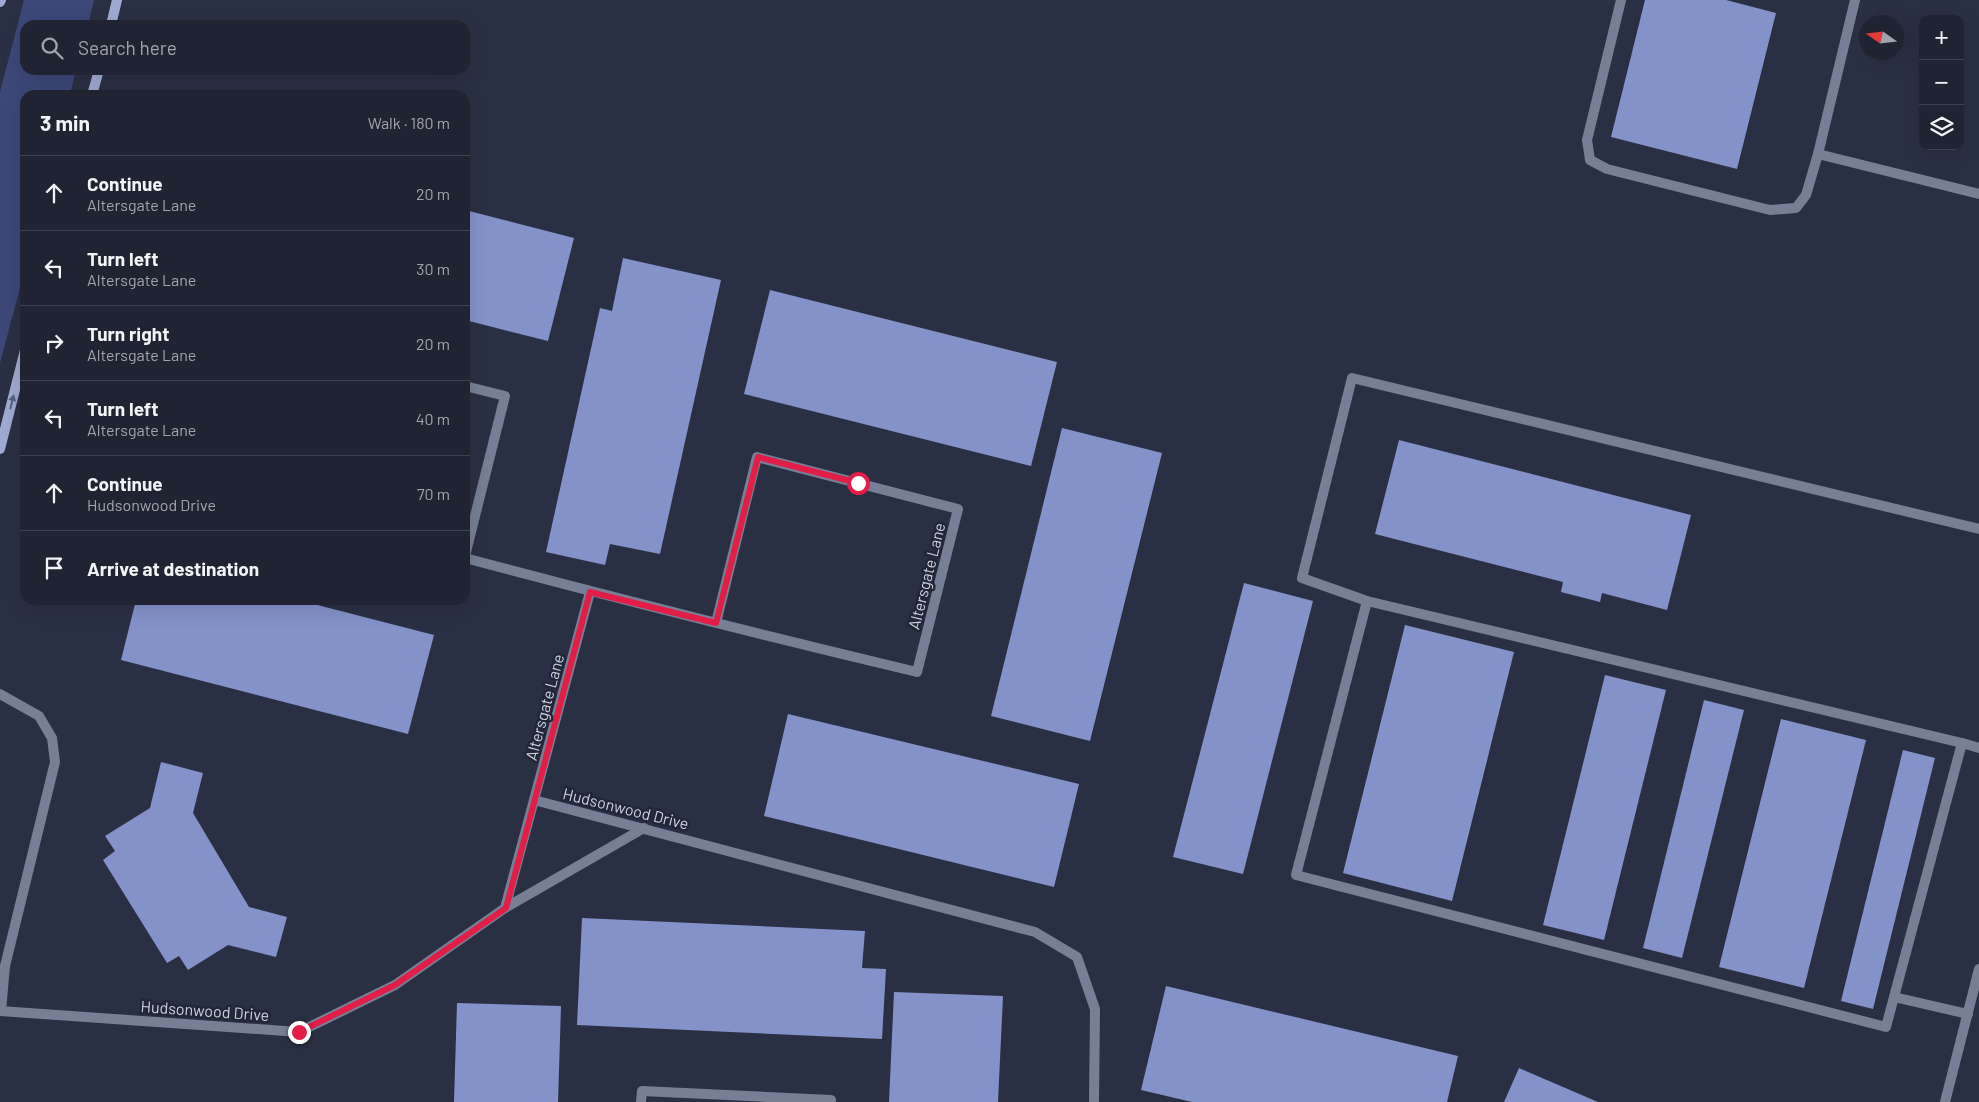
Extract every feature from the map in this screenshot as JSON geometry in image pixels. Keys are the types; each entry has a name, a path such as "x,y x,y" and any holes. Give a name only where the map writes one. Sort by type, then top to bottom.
{"main road":[{"path":"112,20 118,0"},
{"path":"93,90 98,75"},
{"path":"0,449 20,370"}],"street":[{"path":"1621,0 1587,140 1590,160 1607,169 1770,210 1796,208 1806,196 1856,0"},
{"path":"1818,154 1979,194"},
{"path":"1979,529 1352,378 1302,578 1367,600 1979,748"},
{"name":"Altersgate Lane","path":"470,387 505,396 470,537"},
{"name":"Altersgate Lane","path":"470,558 590,592 716,623 917,672 958,509 758,457 716,623"},
{"name":"Altersgate Lane","path":"534,800 590,592"},
{"path":"1367,600 1296,875 1886,1027 1962,743"},
{"path":"0,694 39,716 52,738 55,762 5,966 0,1011"},
{"path":"506,908 534,800"},
{"name":"Hudsonwood Drive","path":"534,800 1036,932 1077,956 1095,1009 1094,1102"},
{"name":"Hudsonwood Drive","path":"0,1011 299,1032 395,985 506,908 644,828"},
{"path":"1945,1102 1979,969"},
{"path":"1894,997 1968,1014"},
{"path":"641,1102 642,1091 831,1100 831,1102"}],"shaded area":[{"path":"24,0 94,0 89,20 20,20 20,75 75,75 71,90 20,90 20,288 0,363 0,92"}],"building":[{"path":"1645,0 1726,0 1776,13 1737,169 1611,137"},
{"path":"470,211 574,238 548,341 470,321"},
{"path":"623,258 721,280 660,554 610,544 605,565 546,552 600,308 612,311"},
{"path":"770,290 1057,362 1031,466 744,394"},
{"path":"1062,428 1162,453 1090,741 991,716"},
{"path":"1399,440 1691,515 1667,610 1602,593 1600,602 1561,592 1563,582 1375,534"},
{"path":"1244,583 1313,601 1243,874 1173,857"},
{"path":"135,605 317,605 434,635 408,734 121,660"},
{"path":"1405,625 1514,652 1452,901 1343,873"},
{"path":"1605,675 1666,690 1604,940 1543,925"},
{"path":"1704,700 1744,710 1682,958 1643,948"},
{"path":"788,714 1079,784 1054,887 764,816"},
{"path":"1781,719 1866,740 1804,988 1719,967"},
{"path":"1903,750 1935,758 1873,1009 1841,1001"},
{"path":"161,762 203,773 193,813 249,907 287,917 276,957 228,945 188,970 179,956 167,963 103,860 115,851 105,836 150,808"},
{"path":"582,918 865,931 862,968 886,969 882,1039 577,1025"},
{"path":"1166,986 1458,1056 1447,1102 1192,1102 1141,1090"},
{"path":"894,992 1003,996 998,1102 889,1102"},
{"path":"457,1003 561,1006 558,1102 454,1102"},
{"path":"1519,1068 1598,1102 1504,1102"}],"route":[{"path":"299,1032 395,985 506,908 590,592 716,623 758,457 858,483"}]}
